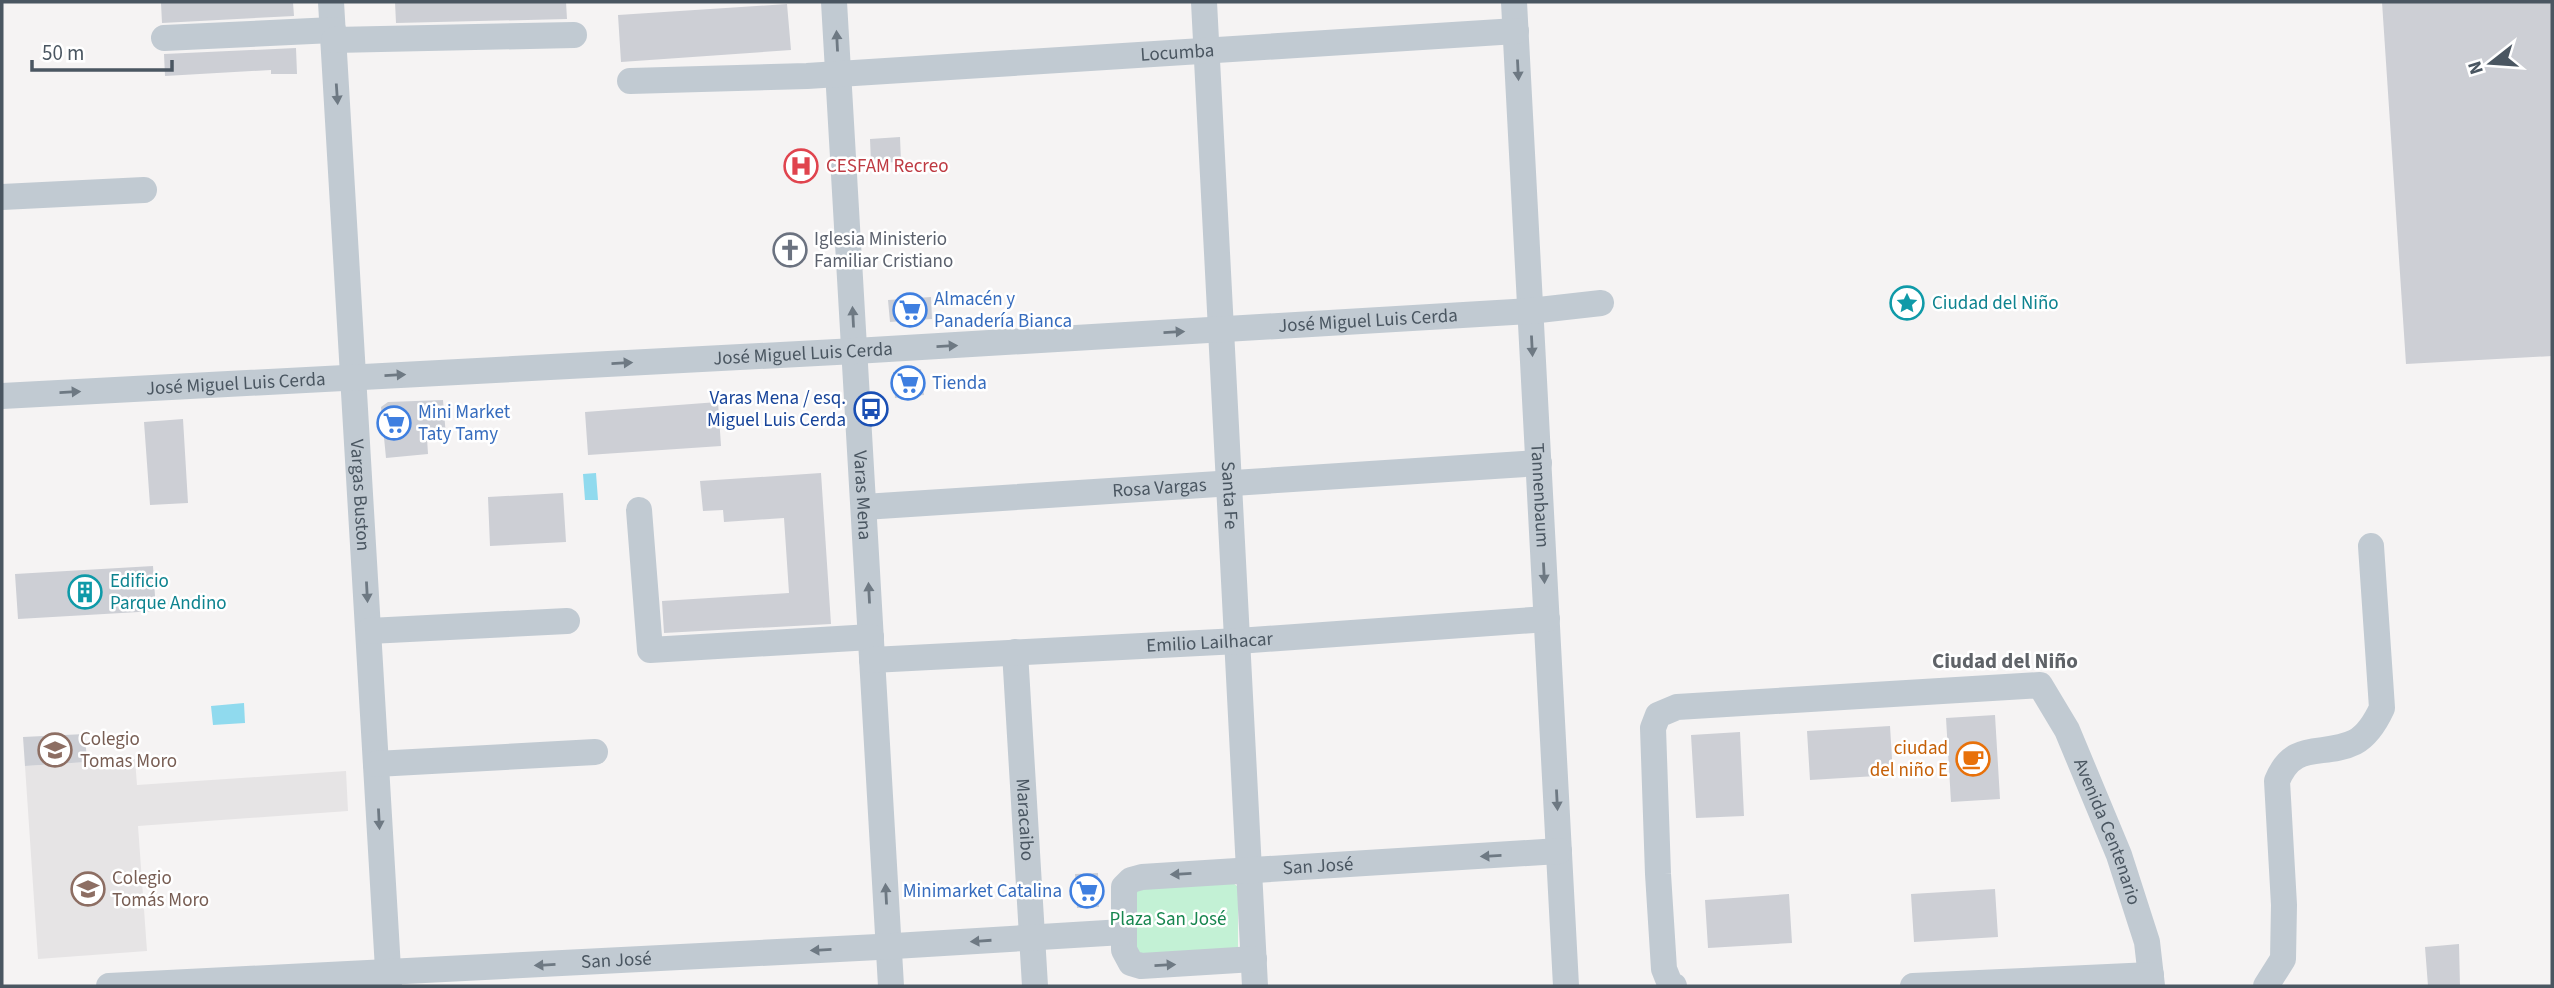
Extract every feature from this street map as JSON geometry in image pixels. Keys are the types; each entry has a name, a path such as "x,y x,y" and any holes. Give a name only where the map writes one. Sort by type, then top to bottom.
{"street":[{"name":"Vargas Buston","path":"331,2 355,377 388,980"},
{"name":"Varas Mena","path":"834,2 891,986"},
{"name":"Santa Fe","path":"1204,2 1255,986"},
{"name":"Tannenbaum","path":"1514,2 1566,986"},
{"name":"Locumba","path":"630,81 839,74 1516,31"},
{"path":"164,37 574,35"},
{"path":"2,197 144,190"},
{"name":"José Miguel Luis Cerda","path":"2,396 1221,330 1530,311 1601,303"},
{"name":"Rosa Vargas","path":"864,507 1539,463"},
{"name":"Emilio Lailhacar","path":"639,510 650,650 872,649 1014,652 1238,641 1547,619"},
{"path":"2266,986 2283,959 2284,905 2277,781 2282,769 2291,758 2302,753 2354,742 2374,725 2382,708 2371,546"},
{"path":"369,631 567,621"},
{"name":"Maracaibo","path":"1014,652 1035,986"},
{"name":"Avenida Centenario","path":"1674,986 1670,984 1664,969 1658,874 1653,728 1658,715 1678,707 2040,685 2067,730 2119,855 2147,942 2151,981"},
{"path":"376,764 595,752"},
{"name":"San José","path":"1254,959 1138,966 1125,954 1123,891 1134,878 1559,851"},
{"name":"San José","path":"109,986 388,980 1123,932"},
{"path":"1913,986 2151,981"}],"shaded area":[{"name":"Colegio Tomás Moro","path":"135,759 137,785 346,771 348,811 138,826 147,951 38,959 25,766"}],"green space":[{"name":"Plaza San José","path":"1232,882 1238,887 1238,947 1234,950 1148,956 1137,952 1136,891 1139,888"}],"water":[{"path":"596,473 598,500 585,500 583,474"},
{"path":"244,703 245,723 213,725 211,706"}],"building":[{"path":"293,2 294,16 162,23 161,3"},
{"path":"395,2 566,2 567,19 396,23"},
{"path":"2382,2 2552,2 2552,356 2406,364"},
{"path":"787,4 791,50 621,62 618,15"},
{"path":"296,48 297,74 271,74 271,70 165,76 164,54"},
{"path":"900,137 901,162 871,163 870,139"},
{"name":"Almacén y Panadería Bianca","path":"931,297 932,319 890,322 888,300"},
{"name":"Tienda","path":"921,369 924,395 895,398 893,372"},
{"path":"443,400 446,436 427,438 428,454 386,458 381,407 388,402"},
{"path":"718,402 721,446 588,455 585,412"},
{"path":"183,419 188,503 150,505 144,422"},
{"path":"821,473 831,624 664,633 662,601 789,593 784,518 724,522 723,510 703,511 700,481"},
{"path":"563,493 566,542 490,546 488,497"},
{"name":"Edificio Parque Andino","path":"153,566 156,611 18,619 15,574"},
{"name":"ciudad del niño E","path":"1995,715 2000,799 1951,802 1946,718"},
{"path":"1890,726 1893,775 1810,780 1807,731"},
{"path":"1740,732 1744,816 1696,818 1691,735"},
{"name":"Colegio Tomas Moro","path":"85,734 87,762 25,766 23,737"},
{"name":"Minimarket Catalina","path":"1098,873 1099,907 1077,908 1075,874"},
{"path":"1995,889 1998,937 1914,942 1911,894"},
{"path":"1789,894 1792,943 1708,948 1705,900"},
{"path":"2459,944 2460,986 2428,986 2425,947"}],"place":[{"name":"CESFAM Recreo","path":"801,166"},
{"name":"Iglesia Ministerio Familiar Cristiano","path":"790,250"},
{"name":"Ciudad del Niño","path":"1907,303"},
{"name":"Almacén y Panadería Bianca","path":"910,310"},
{"name":"Tienda","path":"908,383"},
{"name":"Varas Mena / esq. Miguel Luis Cerda","path":"871,409"},
{"name":"Mini Market Taty Tamy","path":"394,423"},
{"name":"Edificio Parque Andino","path":"85,592"},
{"name":"Colegio Tomas Moro","path":"55,750"},
{"name":"ciudad del niño E","path":"1973,759"},
{"name":"Colegio Tomás Moro","path":"88,889"},
{"name":"Minimarket Catalina","path":"1087,891"}],"district":[{"name":"Ciudad del Niño","path":"2005,661"}]}
